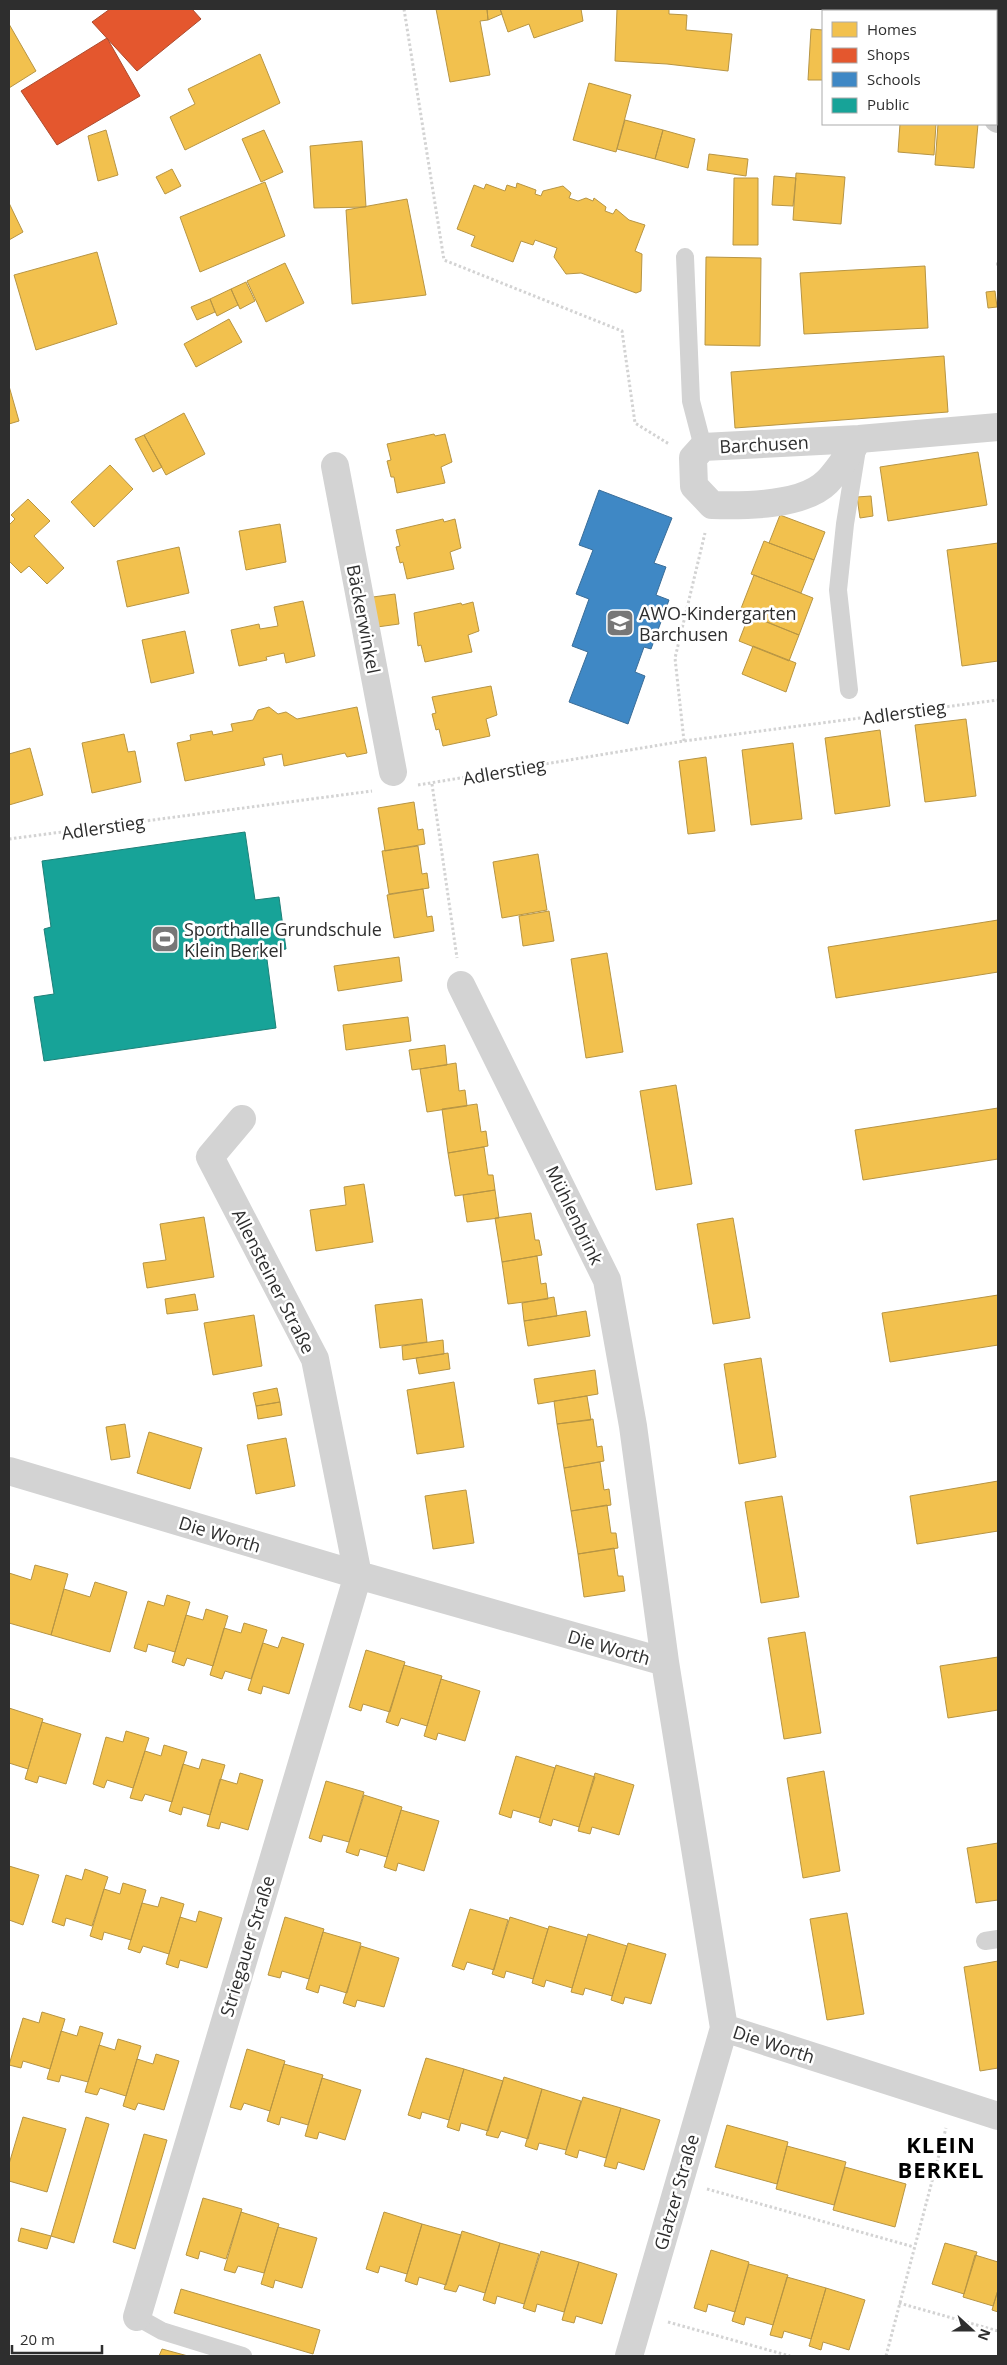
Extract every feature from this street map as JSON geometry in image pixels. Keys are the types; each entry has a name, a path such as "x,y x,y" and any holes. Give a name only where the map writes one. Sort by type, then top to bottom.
{"street":[{"path":"997,106 998,119"},
{"name":"Barchusen","path":"698,452 998,427"},
{"path":"698,452 694,486 712,505 742,506 801,498 827,483 859,438"},
{"name":"Bäckerwinkel","path":"335,466 396,782"},
{"name":"Mühlenbrink","path":"461,986 607,1280 633,1426 665,1662"},
{"name":"Allensteiner Straße","path":"242,1119 210,1157 315,1359 358,1575"},
{"name":"Die Worth","path":"9,1471 358,1575 665,1662 724,2028 998,2116"},
{"name":"Striegauer Straße","path":"136,2317 358,1575"},
{"name":"Glatzer Straße","path":"629,2356 724,2028"}],"lane":[{"path":"685,257 691,401 698,452"},
{"path":"849,690 838,590 845,524 859,438"},
{"path":"136,2317 162,2331 242,2356"}],"path":[{"path":"404,9 444,260 622,331 635,423 698,452"},
{"path":"684,741 675,658 712,505"},
{"name":"Adlerstieg","path":"9,839 396,782 432,784 684,741 998,700"},
{"path":"432,784 461,986"},
{"path":"886,2356 953,2101"},
{"path":"680,2181 914,2247"},
{"path":"899,2303 998,2331"},
{"path":"641,2315 790,2356"}],"building: Homes":[{"path":"436,9 487,9 488,20 480,21 490,75 450,82"},
{"path":"487,9 500,9 502,14 488,20"},
{"path":"500,9 581,9 583,21 534,38 529,24 508,32"},
{"path":"617,9 669,9 669,14 687,15 686,30 732,34 728,71 667,64 615,61"},
{"path":"835,9 932,9 932,10"},
{"path":"9,24 36,71 9,88"},
{"path":"811,29 822,30 822,80 808,80"},
{"path":"260,54 280,103 185,150 170,117 195,104 188,89"},
{"path":"589,83 631,95 616,152 573,140"},
{"path":"625,120 663,130 655,159 617,149"},
{"path":"900,125 936,125 934,155 898,152"},
{"path":"938,125 978,125 974,168 935,165"},
{"path":"106,130 118,175 98,181 88,136"},
{"path":"264,130 283,172 261,182 242,139"},
{"path":"663,130 695,139 688,168 655,159"},
{"path":"362,141 366,207 314,208 310,146"},
{"path":"709,154 748,159 746,176 707,170"},
{"path":"172,169 181,186 165,194 156,177"},
{"path":"796,173 845,177 841,224 793,220"},
{"path":"774,176 796,178 793,206 772,205"},
{"path":"734,178 758,178 758,245 733,245"},
{"path":"265,182 285,236 200,272 180,217"},
{"path":"517,183 536,190 535,194 541,196 543,191 563,186 571,193 569,198 578,201 586,198 593,201 594,198 606,207 605,211 613,214 616,209 629,220 645,225 635,251 642,254 641,291 636,293 581,273 566,274 554,257 557,248 535,240 533,245 521,241 513,262 471,246 475,236 457,229 474,185 484,189 486,184 505,191 507,185 516,188"},
{"path":"407,199 426,295 352,304 346,210"},
{"path":"9,203 23,232 9,240"},
{"path":"97,252 117,324 36,350 14,275"},
{"path":"706,257 761,258 760,346 705,345"},
{"path":"285,263 304,303 266,322 247,281"},
{"path":"925,266 928,328 804,334 800,273"},
{"path":"246,282 255,301 240,309 231,289"},
{"path":"231,289 238,305 217,316 210,299"},
{"path":"995,291 997,307 988,308 986,292"},
{"path":"210,299 215,312 197,320 191,307"},
{"path":"229,319 242,342 196,367 184,344"},
{"path":"944,356 948,412 735,428 731,372"},
{"path":"9,386 19,421 9,424"},
{"path":"184,413 205,454 166,475 144,435"},
{"path":"434,434 435,436 445,434 452,462 441,467 445,483 397,493 394,477 391,477 387,461 391,460 387,444"},
{"path":"144,435 162,467 153,472 135,439"},
{"path":"978,452 987,505 888,521 880,467"},
{"path":"110,465 133,489 94,527 71,502"},
{"path":"871,496 873,516 860,518 857,497"},
{"path":"28,499 50,521 34,536 64,568 47,584 29,566 21,573 9,561 9,525 15,519 11,515"},
{"path":"780,515 825,532 814,560 769,543"},
{"path":"443,519 444,522 455,519 461,548 450,552 454,569 407,579 403,562 400,563 396,547 400,546 396,530"},
{"path":"280,524 286,562 246,570 239,531"},
{"path":"764,541 814,560 801,593 751,574"},
{"path":"998,543 998,661 962,666 947,550"},
{"path":"179,547 189,593 127,607 117,561"},
{"path":"754,575 813,598 799,635 740,611"},
{"path":"395,594 399,624 377,627 373,597"},
{"path":"303,601 315,656 286,663 284,653 266,657 267,660 239,666 231,630 259,624 260,629 278,626 274,607"},
{"path":"473,602 479,631 468,635 472,652 425,662 421,645 418,646 414,613"},
{"path":"749,615 799,635 789,661 739,641"},
{"path":"185,631 194,673 151,683 142,640"},
{"path":"753,646 796,663 786,692 742,674"},
{"path":"491,686 497,715 486,719 490,736 443,746 439,729 436,730 432,714 436,713 432,697"},
{"path":"269,707 278,714 286,712 297,719 357,707 367,753 347,757 345,753 284,766 282,754 263,758 265,765 185,781 177,743 191,740 190,735 212,731 213,735 233,731 231,724 253,720 258,710"},
{"path":"966,719 976,796 925,802 915,725"},
{"path":"880,730 890,806 835,814 825,738"},
{"path":"124,734 128,752 135,751 141,782 92,793 82,743"},
{"path":"793,743 802,819 751,825 742,750"},
{"path":"30,748 43,795 9,805 9,754"},
{"path":"706,757 715,831 688,834 679,761"},
{"path":"414,802 418,830 423,829 425,844 385,851 378,808"},
{"path":"418,846 422,874 427,873 429,888 389,894 382,851"},
{"path":"538,854 547,910 502,918 493,862"},
{"path":"423,889 427,917 432,916 434,931 394,938 387,895"},
{"path":"549,911 554,941 523,946 519,916"},
{"path":"998,920 998,972 836,998 828,947"},
{"path":"607,953 623,1052 586,1058 571,959"},
{"path":"399,957 402,981 338,991 334,966"},
{"path":"408,1017 411,1041 346,1050 343,1025"},
{"path":"445,1045 447,1065 412,1070 409,1050"},
{"path":"456,1063 459,1091 465,1090 467,1106 427,1112 420,1069"},
{"path":"676,1085 692,1184 656,1190 640,1091"},
{"path":"477,1104 481,1132 486,1131 488,1146 448,1153 442,1109"},
{"path":"998,1108 998,1159 863,1180 855,1130"},
{"path":"484,1147 488,1175 493,1175 495,1190 455,1196 448,1153"},
{"path":"364,1184 373,1242 316,1251 310,1210 346,1205 344,1187"},
{"path":"495,1190 499,1218 467,1222 463,1195"},
{"path":"531,1213 535,1240 539,1240 542,1255 502,1262 495,1218"},
{"path":"204,1217 214,1277 147,1288 143,1263 166,1260 160,1224"},
{"path":"733,1218 750,1318 713,1324 697,1224"},
{"path":"537,1256 541,1284 546,1283 548,1299 508,1304 502,1262"},
{"path":"195,1294 198,1310 167,1314 165,1299"},
{"path":"998,1295 998,1345 890,1362 882,1313"},
{"path":"554,1297 557,1316 524,1321 522,1303"},
{"path":"422,1299 427,1342 380,1348 375,1305"},
{"path":"586,1311 590,1336 528,1346 524,1321"},
{"path":"254,1315 262,1366 213,1375 204,1323"},
{"path":"443,1340 444,1354 403,1360 402,1346"},
{"path":"448,1353 450,1369 419,1374 416,1358"},
{"path":"761,1358 776,1457 739,1464 724,1364"},
{"path":"595,1370 598,1394 538,1404 534,1379"},
{"path":"454,1382 464,1447 417,1454 407,1390"},
{"path":"277,1388 280,1402 256,1406 253,1393"},
{"path":"587,1396 591,1420 557,1424 554,1401"},
{"path":"280,1402 282,1415 258,1419 256,1406"},
{"path":"593,1419 597,1447 602,1446 604,1461 564,1468 557,1424"},
{"path":"125,1424 130,1457 111,1460 106,1427"},
{"path":"149,1432 202,1448 190,1489 137,1473"},
{"path":"286,1438 295,1486 256,1494 247,1445"},
{"path":"600,1462 604,1490 609,1489 611,1505 571,1511 564,1468"},
{"path":"998,1481 998,1531 917,1544 910,1496"},
{"path":"466,1490 474,1543 433,1549 425,1496"},
{"path":"782,1496 799,1597 761,1603 745,1502"},
{"path":"607,1505 611,1533 616,1533 618,1548 578,1554 571,1511"},
{"path":"614,1548 618,1576 623,1576 625,1591 584,1597 578,1554"},
{"path":"35,1565 68,1574 51,1635 9,1623 9,1573 31,1580"},
{"path":"95,1582 127,1592 110,1652 51,1635 64,1589 90,1597"},
{"path":"167,1595 190,1602 175,1652 148,1644 146,1652 134,1648 148,1601 164,1606"},
{"path":"206,1609 228,1616 213,1666 187,1658 184,1666 172,1662 186,1615 203,1620"},
{"path":"244,1623 267,1630 251,1679 225,1671 222,1679 210,1675 224,1628 241,1633"},
{"path":"805,1632 821,1733 784,1739 768,1638"},
{"path":"282,1637 304,1644 289,1694 263,1686 261,1694 248,1690 263,1643 278,1648"},
{"path":"366,1650 405,1662 390,1712 363,1704 361,1711 349,1707"},
{"path":"998,1657 998,1710 948,1718 940,1666"},
{"path":"404,1665 442,1676 427,1726 401,1718 398,1726 386,1722"},
{"path":"441,1679 480,1691 465,1741 438,1733 436,1740 424,1736"},
{"path":"9,1708 43,1719 28,1769 9,1763"},
{"path":"42,1722 81,1734 66,1784 39,1776 37,1783 25,1779"},
{"path":"126,1731 149,1738 133,1788 107,1780 104,1788 93,1784 106,1737 123,1742"},
{"path":"164,1745 187,1752 172,1802 145,1794 142,1801 130,1798 145,1751 161,1756"},
{"path":"516,1756 555,1768 540,1818 513,1810 511,1818 499,1814"},
{"path":"202,1759 225,1765 210,1815 183,1807 181,1815 169,1811 183,1764 199,1769"},
{"path":"556,1765 595,1777 579,1827 553,1819 551,1826 539,1822"},
{"path":"824,1771 840,1871 803,1878 787,1778"},
{"path":"240,1773 263,1780 248,1830 221,1822 219,1829 207,1826 220,1779 237,1784"},
{"path":"595,1773 634,1785 619,1835 592,1827 590,1834 578,1831"},
{"path":"326,1781 364,1792 349,1842 323,1835 321,1842 309,1838"},
{"path":"364,1795 402,1807 387,1857 360,1849 358,1856 346,1852"},
{"path":"401,1810 439,1821 424,1871 398,1863 396,1871 384,1867"},
{"path":"998,1843 998,1900 976,1903 967,1848"},
{"path":"9,1866 39,1875 23,1925 9,1920"},
{"path":"85,1869 108,1877 92,1926 66,1918 64,1926 52,1922 66,1875 82,1880"},
{"path":"123,1883 146,1890 131,1940 104,1932 102,1940 90,1936 104,1889 120,1894"},
{"path":"161,1897 184,1904 169,1954 143,1946 140,1953 128,1949 142,1903 158,1907"},
{"path":"470,1909 508,1920 494,1970 467,1962 464,1970 452,1966"},
{"path":"199,1911 222,1918 207,1968 180,1960 178,1968 166,1964 180,1917 196,1922"},
{"path":"847,1913 864,2014 827,2020 810,1919"},
{"path":"285,1917 324,1929 309,1979 282,1971 280,1978 268,1975"},
{"path":"510,1917 548,1929 533,1979 506,1971 504,1978 492,1974"},
{"path":"549,1926 587,1937 572,1988 546,1980 544,1987 532,1983"},
{"path":"323,1932 361,1943 347,1993 320,1985 318,1993 306,1989"},
{"path":"588,1934 627,1946 612,1996 585,1988 583,1995 571,1992"},
{"path":"628,1943 666,1954 651,2004 625,1997 623,2004 611,2000"},
{"path":"361,1946 399,1958 384,2007 357,2000 355,2007 343,2003"},
{"path":"998,1961 998,2068 980,2071 964,1967"},
{"path":"42,2012 65,2019 50,2069 23,2061 21,2068 9,2065 23,2018 39,2023"},
{"path":"80,2026 103,2033 88,2082 61,2075 59,2082 47,2079 61,2031 77,2036"},
{"path":"118,2039 141,2046 126,2096 100,2088 97,2095 85,2092 99,2045 115,2050"},
{"path":"247,2049 285,2061 270,2111 244,2103 241,2110 230,2107"},
{"path":"156,2054 179,2061 164,2110 138,2103 135,2110 123,2106 137,2059 153,2064"},
{"path":"426,2058 464,2069 449,2120 422,2112 420,2119 408,2115"},
{"path":"284,2064 323,2075 308,2125 281,2117 279,2125 267,2121"},
{"path":"464,2069 503,2081 488,2131 461,2123 459,2131 447,2127"},
{"path":"504,2077 542,2089 528,2139 501,2131 498,2138 486,2135"},
{"path":"322,2078 361,2090 345,2140 319,2132 317,2139 305,2136"},
{"path":"542,2089 581,2101 566,2150 539,2143 537,2150 525,2146"},
{"path":"583,2097 621,2108 606,2158 579,2150 577,2158 565,2154"},
{"path":"621,2108 660,2120 644,2170 618,2162 616,2169 604,2166"},
{"path":"23,2117 66,2129 47,2192 9,2181 9,2164"},
{"path":"86,2117 109,2124 74,2243 51,2236"},
{"path":"727,2125 788,2142 777,2184 715,2167"},
{"path":"144,2134 167,2140 135,2249 113,2242"},
{"path":"787,2146 846,2162 834,2205 776,2189"},
{"path":"845,2167 906,2184 895,2227 833,2210"},
{"path":"203,2198 242,2209 226,2259 200,2251 198,2259 186,2255"},
{"path":"241,2212 279,2224 264,2273 238,2266 235,2273 224,2270"},
{"path":"384,2212 422,2224 407,2274 380,2266 378,2273 366,2269"},
{"path":"422,2224 461,2235 446,2285 419,2277 417,2285 405,2281"},
{"path":"278,2227 317,2238 302,2288 275,2280 273,2288 261,2284"},
{"path":"21,2228 51,2236 47,2249 18,2241"},
{"path":"462,2231 500,2243 485,2293 459,2285 456,2292 444,2289"},
{"path":"500,2243 539,2254 524,2304 497,2296 495,2304 483,2300"},
{"path":"945,2243 977,2252 964,2294 932,2284"},
{"path":"711,2250 749,2262 735,2312 708,2304 706,2312 694,2308"},
{"path":"541,2251 579,2262 564,2312 537,2304 535,2312 523,2308"},
{"path":"975,2255 998,2262 998,2290 993,2306 963,2297"},
{"path":"579,2262 617,2274 602,2324 576,2316 574,2323 562,2320"},
{"path":"749,2264 788,2275 773,2325 746,2317 744,2325 732,2321"},
{"path":"787,2277 826,2288 811,2339 784,2331 782,2338 770,2335"},
{"path":"826,2288 865,2300 849,2350 823,2342 821,2350 809,2346"},
{"path":"181,2289 320,2330 313,2354 174,2313"},
{"path":"998,2290 998,2312 992,2310"},
{"path":"162,2349 188,2356 159,2356"}],"building: Shops":[{"path":"110,9 192,9 201,19 137,71 92,22"},
{"path":"107,38 140,96 57,145 21,91"}],"building: Schools":[{"name":"AWO-Kindergarten Barchusen","path":"599,490 672,518 654,563 666,567 656,595 669,600 651,649 644,647 635,672 645,676 628,724 569,702 588,652 572,646 589,599 576,594 593,550 579,545"}],"building: Public":[{"name":"Sporthalle Grundschule Klein Berkel","path":"245,832 255,900 279,897 286,949 266,952 276,1028 44,1061 34,997 54,994 44,929 51,927 42,861"}],"place":[{"name":"AWO-Kindergarten Barchusen","path":"620,623"},
{"name":"Sporthalle Grundschule Klein Berkel","path":"165,939"}],"district":[{"name":"KLEIN BERKEL","path":"941,2156"}]}
